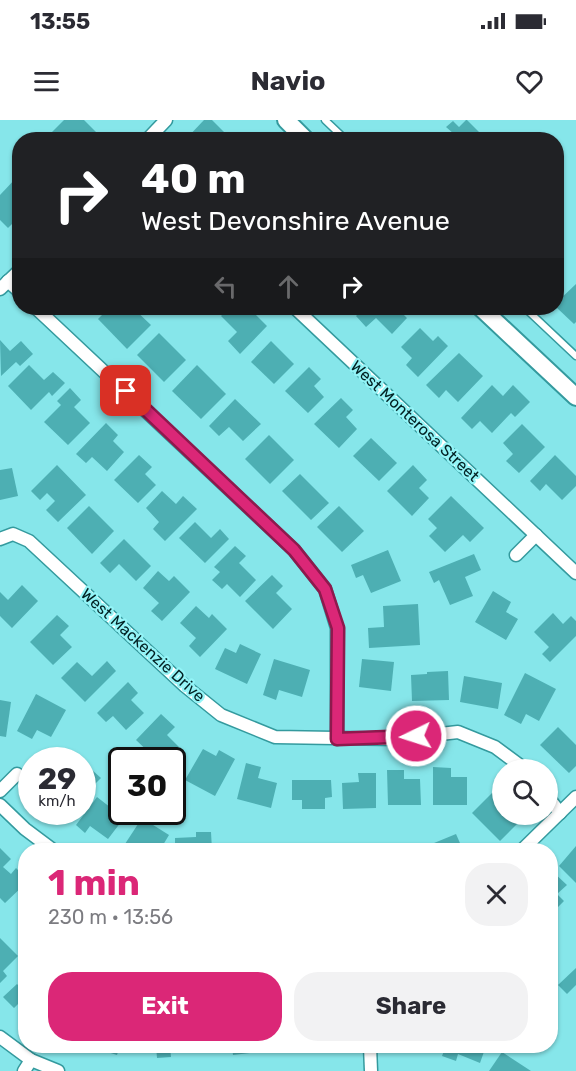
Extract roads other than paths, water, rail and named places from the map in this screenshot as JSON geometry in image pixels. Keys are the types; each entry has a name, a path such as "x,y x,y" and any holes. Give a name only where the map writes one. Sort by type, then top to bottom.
{"main road":[{"path":"285,120 298,132"},
{"path":"488,315 576,397"}],"street":[{"path":"155,132 166,120"},
{"path":"43,315 294,550 325,589 338,628 337,739"},
{"name":"West Monterosa Street","path":"302,315 576,573"},
{"name":"West Mackenzie Drive","path":"0,539 13,534 29,541 185,687 221,715 275,737 396,739 458,732 495,747 511,759"},
{"path":"516,555 536,536"},
{"path":"0,791 17,774"},
{"path":"529,843 576,797"},
{"path":"0,805 43,843"},
{"path":"0,1037 27,1066 58,1071"},
{"path":"370,1053 371,1071"}],"lane":[{"path":"325,120 338,132"},
{"path":"532,315 576,356"}]}
